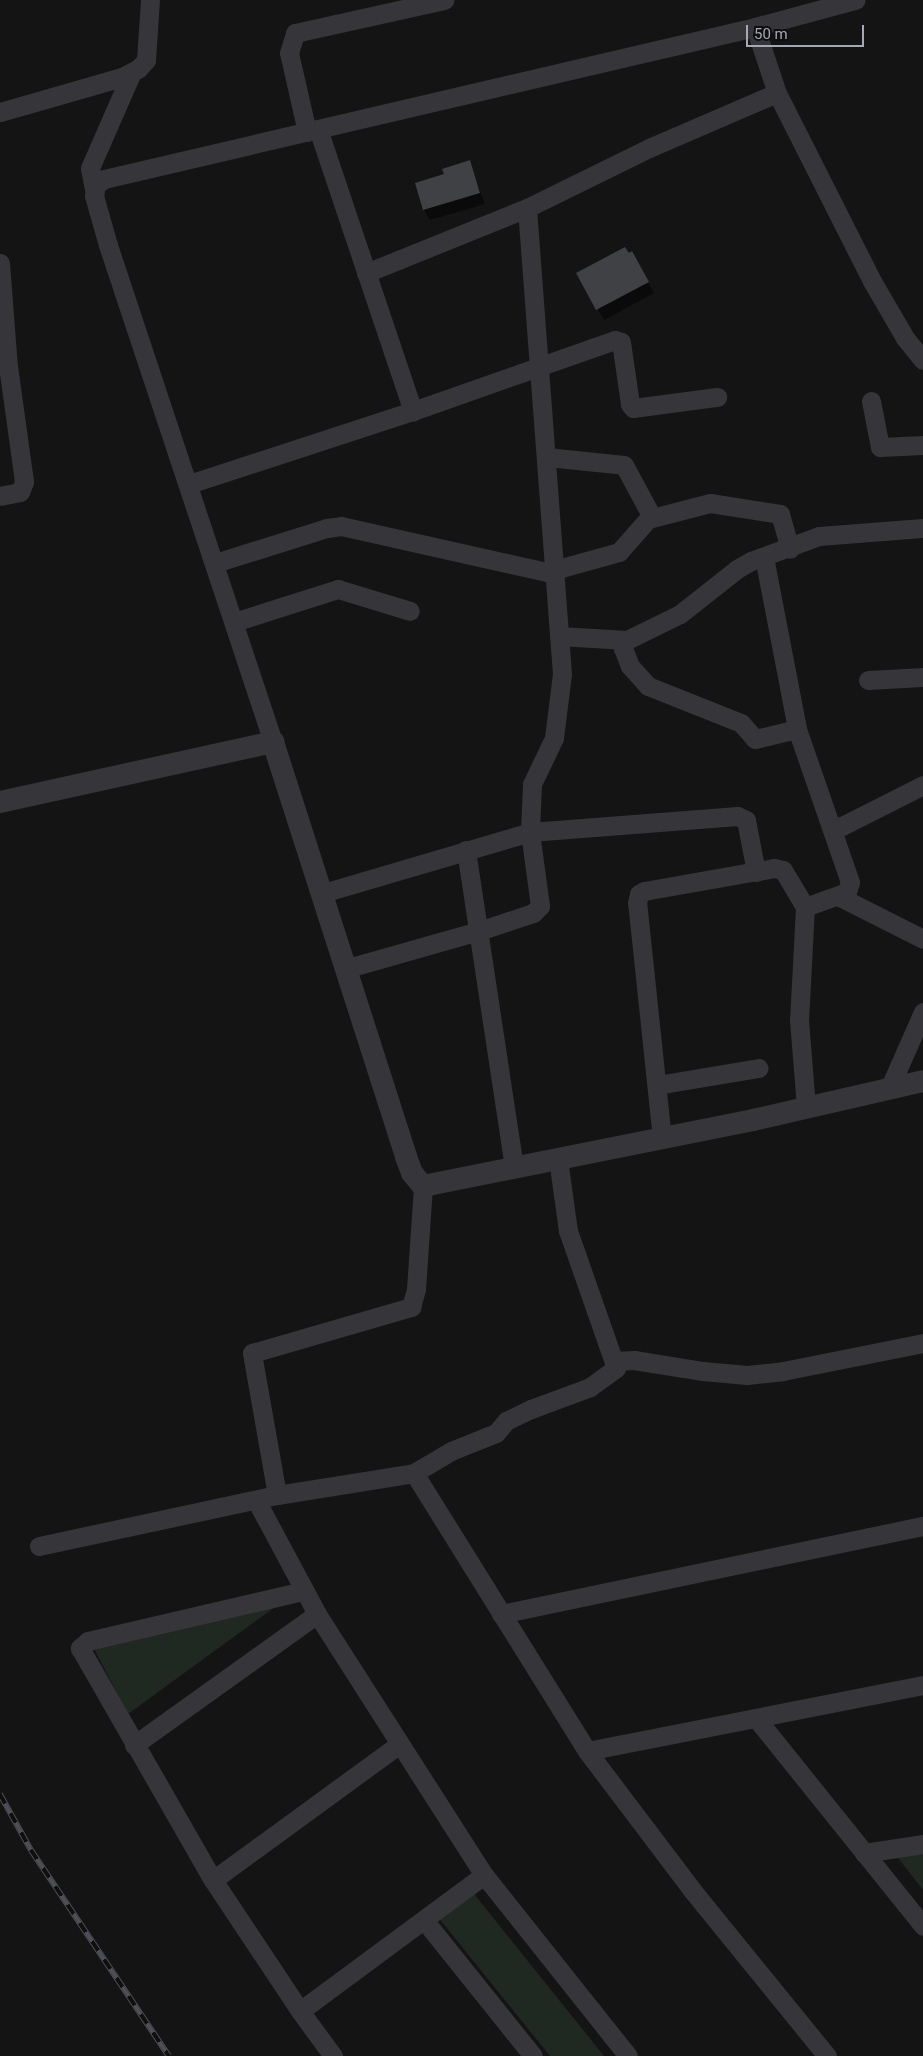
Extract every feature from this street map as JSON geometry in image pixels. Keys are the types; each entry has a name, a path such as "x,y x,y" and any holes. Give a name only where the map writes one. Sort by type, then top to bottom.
{"street":[{"path":"150,0 146,60 131,74 90,168 94,189 108,245 190,484 348,968 406,1157 412,1173 423,1186 416,1289 411,1306 252,1353 277,1495"},
{"path":"413,411 366,273 313,130 289,53 295,33 444,0"},
{"path":"94,189 104,179 755,27 855,0"},
{"path":"755,27 777,93 872,281 905,338 923,360"},
{"path":"0,112 131,74"},
{"path":"366,273 527,208 655,145 777,93"},
{"path":"348,968 479,931 533,913 540,906 530,832 533,778 555,733 562,674 556,571 527,208"},
{"path":"0,263 8,366 24,482 20,492 0,496"},
{"path":"190,484 413,411 619,340 630,404 633,408 718,396"},
{"path":"871,400 880,447 923,445"},
{"path":"547,457 624,465 652,517"},
{"path":"215,562 326,528 341,526 536,572 556,571 620,552 652,517 710,503 777,513 782,516 790,549"},
{"path":"559,636 626,640 680,614 737,569 819,536 923,528"},
{"path":"764,557 797,729 850,882 848,890 838,896 805,906"},
{"path":"234,622 338,589 410,610"},
{"path":"626,640 623,648 630,666 648,686 741,723 755,739 797,729"},
{"path":"868,680 923,678"},
{"path":"0,802 273,742"},
{"path":"832,827 842,826 923,785"},
{"path":"323,893 530,832 740,816 746,820 756,872"},
{"path":"466,850 514,1168"},
{"path":"662,1139 638,897 644,891 782,869 805,906 799,1020 806,1107"},
{"path":"838,896 923,940"},
{"path":"889,1089 923,1012"},
{"path":"656,1085 759,1068"},
{"path":"423,1186 662,1139 923,1081"},
{"path":"39,1546 277,1495 414,1473 451,1451 496,1433 506,1421 531,1409 564,1399 604,1379 614,1371 615,1361 568,1231 558,1159"},
{"path":"615,1361 634,1360 747,1375 923,1343"},
{"path":"414,1473 421,1480 501,1614 587,1751 692,1890 827,2056"},
{"path":"256,1500 303,1591 398,1745 484,1875 628,2056"},
{"path":"501,1614 923,1526"},
{"path":"303,1591 83,1642 81,1651 213,1880 300,2012 333,2056"},
{"path":"134,1745 317,1614"},
{"path":"587,1751 923,1685"},
{"path":"756,1718 923,1926"},
{"path":"213,1880 398,1745"},
{"path":"864,1853 923,1844"},
{"path":"300,2012 484,1875"},
{"path":"424,1920 533,2056"}],"shaded area":[{"path":"286,1599 128,1714 89,1639"},
{"path":"923,1851 923,1890 895,1854"},
{"path":"466,1884 604,2056 550,2056 433,1911"}],"building":[{"path":"470,160 480,193 423,210 415,183 444,174 442,169"},
{"path":"625,247 629,253 632,251 649,282 596,310 576,273"}],"railway":[{"path":"0,1794 31,1850 169,2056"}]}
